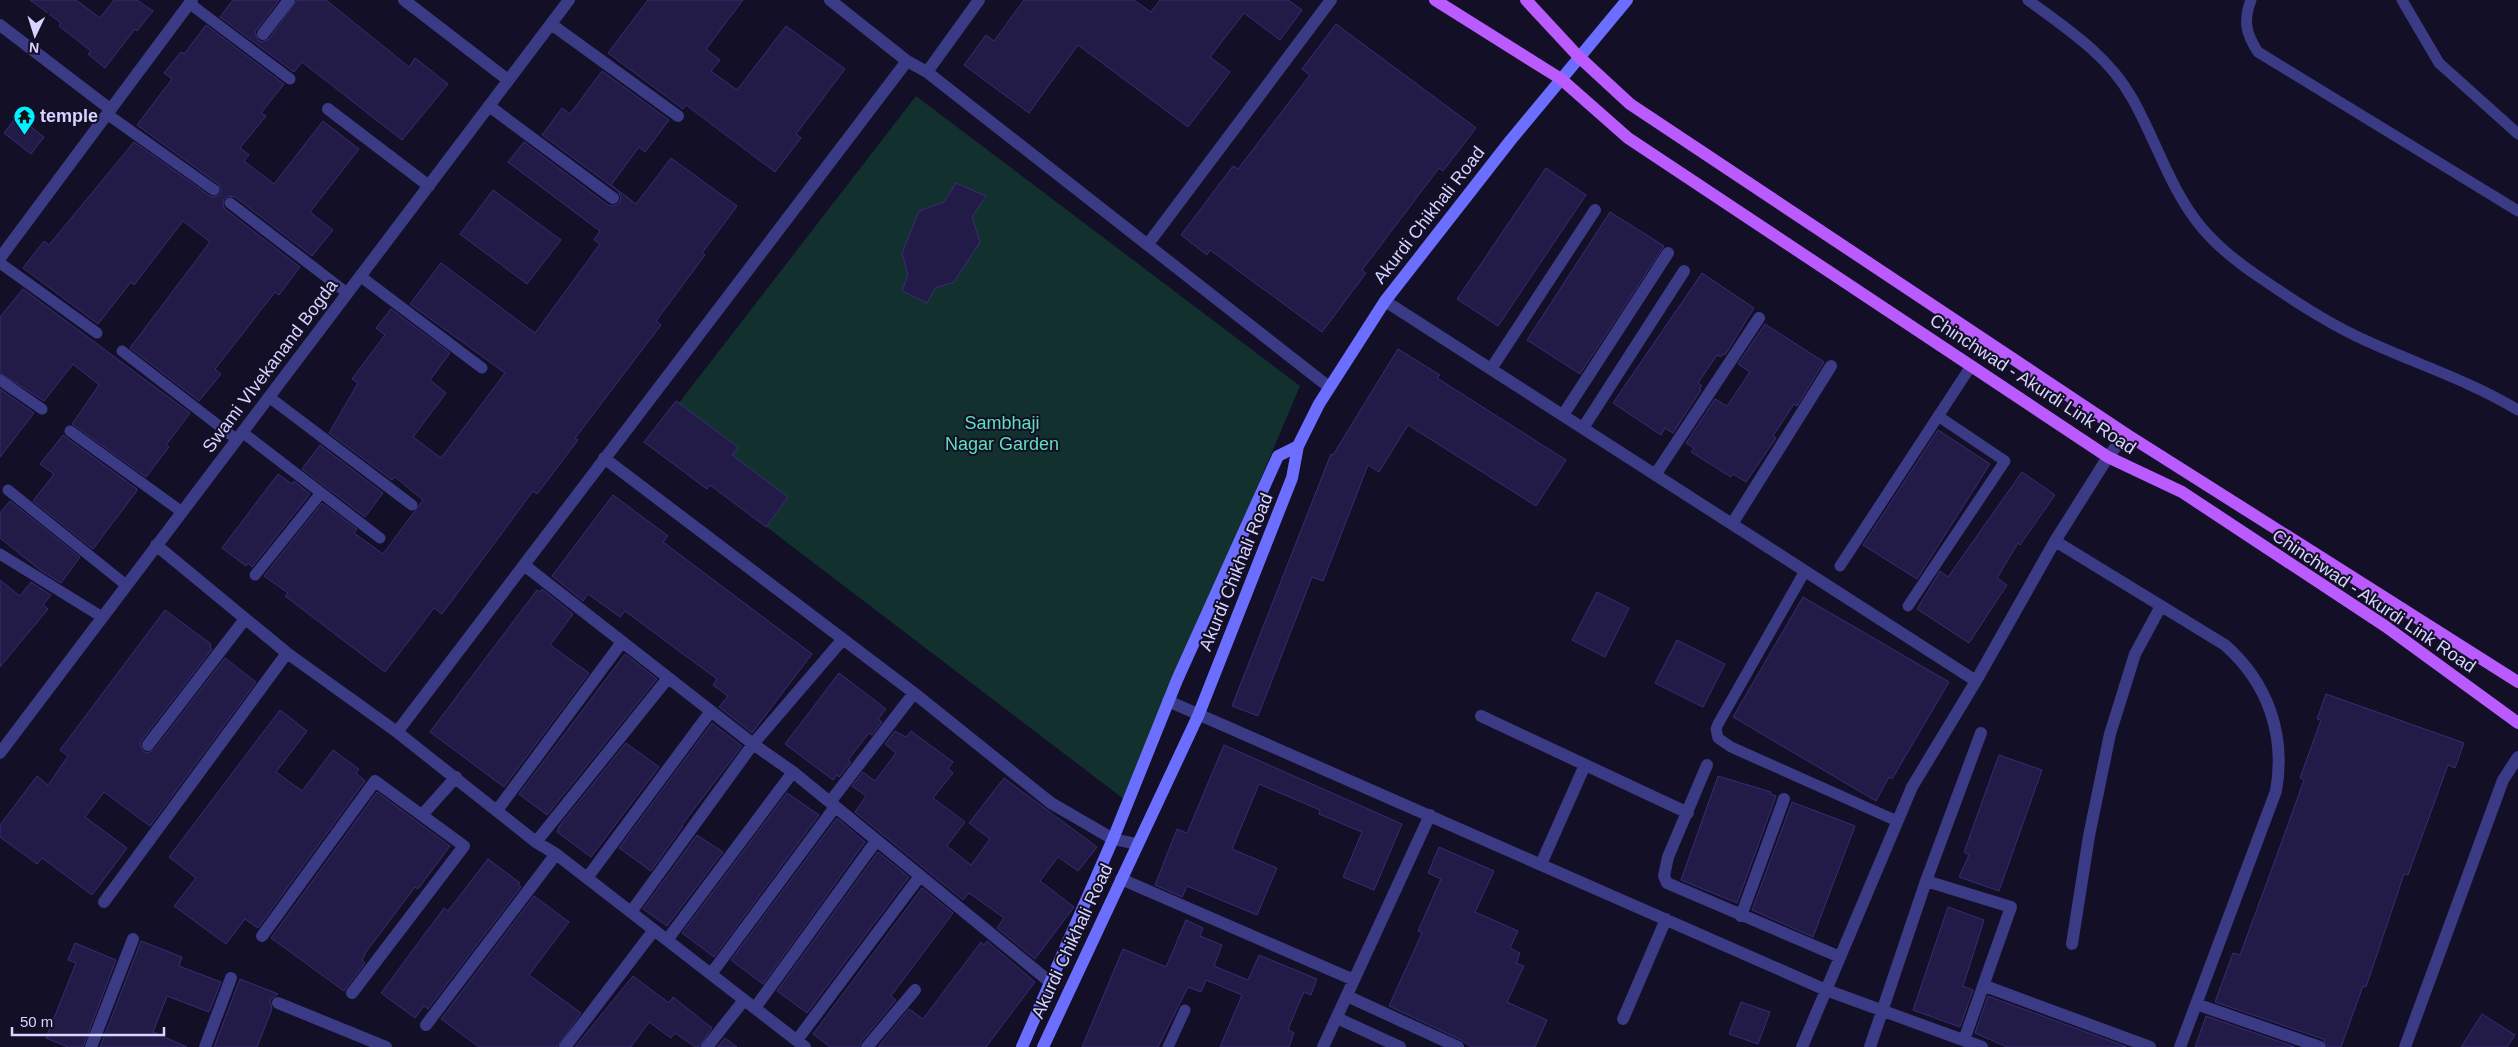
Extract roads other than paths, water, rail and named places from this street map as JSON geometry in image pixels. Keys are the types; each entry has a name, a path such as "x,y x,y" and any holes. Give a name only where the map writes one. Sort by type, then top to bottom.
{"main road":[{"name":"Chinchwad - Akurdi Link Road","path":"1435,0 1561,79 1628,138 2108,457 2182,492 2385,626 2518,723"},
{"name":"Chinchwad - Akurdi Link Road","path":"1526,0 1578,56 1630,104 2126,434 2518,682"},
{"name":"Akurdi Chikhali Road","path":"1043,1047 1198,716 1292,478 1298,446 1329,387 1385,301 1578,56 1627,0"},
{"path":"1022,1047 1113,839 1168,701 1278,456 1298,446"}],"street":[{"path":"262,34 289,0"},
{"path":"404,0 508,80"},
{"name":"Swami VIvekanand Bogda","path":"0,753 4,738 102,618 569,0"},
{"path":"830,0 907,61 927,72 1329,387"},
{"path":"927,72 980,0"},
{"path":"1148,244 1332,0"},
{"path":"0,258 190,2"},
{"path":"551,24 678,116"},
{"path":"0,25 109,112"},
{"path":"398,732 907,61"},
{"path":"489,106 613,198"},
{"path":"328,109 429,186"},
{"path":"1491,369 1595,210"},
{"path":"1562,415 1668,254"},
{"path":"1583,428 1684,271"},
{"path":"1385,301 1976,681"},
{"path":"1655,475 1759,318"},
{"path":"1732,524 1831,366"},
{"path":"1802,1047 1912,787 1976,681 2055,541 2108,457 2126,434"},
{"path":"604,458 914,692 1051,803 1113,839 1137,844"},
{"path":"2055,541 2225,645 2243,661 2260,684 2278,738 2280,766 2276,790 2180,1047"},
{"path":"156,545 287,654 398,732 498,809 536,842 556,854 801,1044 920,876"},
{"path":"524,565 753,744 793,772 1050,982"},
{"path":"2072,944 2089,836 2110,734 2135,654 2161,606"},
{"path":"148,745 245,619"},
{"path":"631,912 753,744 843,639"},
{"path":"498,809 622,642"},
{"path":"104,902 287,654"},
{"path":"536,842 668,678"},
{"path":"710,974 914,692"},
{"path":"1168,701 1198,716 1430,815 1826,990 1982,1047"},
{"path":"587,878 711,711"},
{"path":"1481,716 1688,813"},
{"path":"1870,1047 1926,881 1982,733"},
{"path":"2405,1047 2503,780 2518,756"},
{"path":"1541,864 1585,765"},
{"path":"1707,765 1668,857 1664,876 1667,883 1741,916 1840,956"},
{"path":"667,940 793,772"},
{"path":"423,814 456,777"},
{"path":"262,936 375,781 423,814 464,846 352,993"},
{"path":"1741,916 1784,799"},
{"path":"1323,1047 1430,815"},
{"path":"755,1008 876,841"},
{"path":"426,1025 556,854"},
{"path":"1121,879 1354,980"},
{"path":"1926,881 2011,907 1964,1040"},
{"path":"1623,1019 1666,919"},
{"path":"565,1047 654,930"},
{"path":"91,1047 133,939"},
{"path":"205,1047 232,978"},
{"path":"1984,986 2127,1043 2150,1047"},
{"path":"867,1047 915,990"},
{"path":"1347,996 1458,1047"},
{"path":"707,1047 744,1000"},
{"path":"278,1003 386,1047"},
{"path":"2196,1004 2320,1047"},
{"path":"1337,1018 1400,1047"}],"lane":[{"path":"2028,0 2085,42 2114,73 2132,97 2182,200 2202,228 2244,267 2308,311 2357,336 2480,389 2518,410"},
{"path":"2251,0 2248,9 2246,35 2258,52 2518,211"},
{"path":"2402,0 2439,63 2518,134"},
{"path":"190,2 290,79"},
{"path":"109,112 214,190"},
{"path":"230,202 347,293"},
{"path":"0,263 97,333"},
{"path":"360,276 482,368"},
{"path":"122,351 321,493 380,538"},
{"path":"1840,566 1971,366"},
{"path":"0,380 42,409"},
{"path":"268,397 412,505"},
{"path":"1908,606 2005,461 1938,416"},
{"path":"70,431 182,512"},
{"path":"8,490 126,585"},
{"path":"255,574 321,493"},
{"path":"0,554 102,618"},
{"path":"1805,570 1718,724 1716,729 1718,738 1732,747 1897,821"},
{"path":"1168,1047 1185,1010"}],"place":[{"name":"temple","path":"24,135"}],"park label":[{"name":"Sambhaji Nagar Garden","path":"1002,433"}]}
